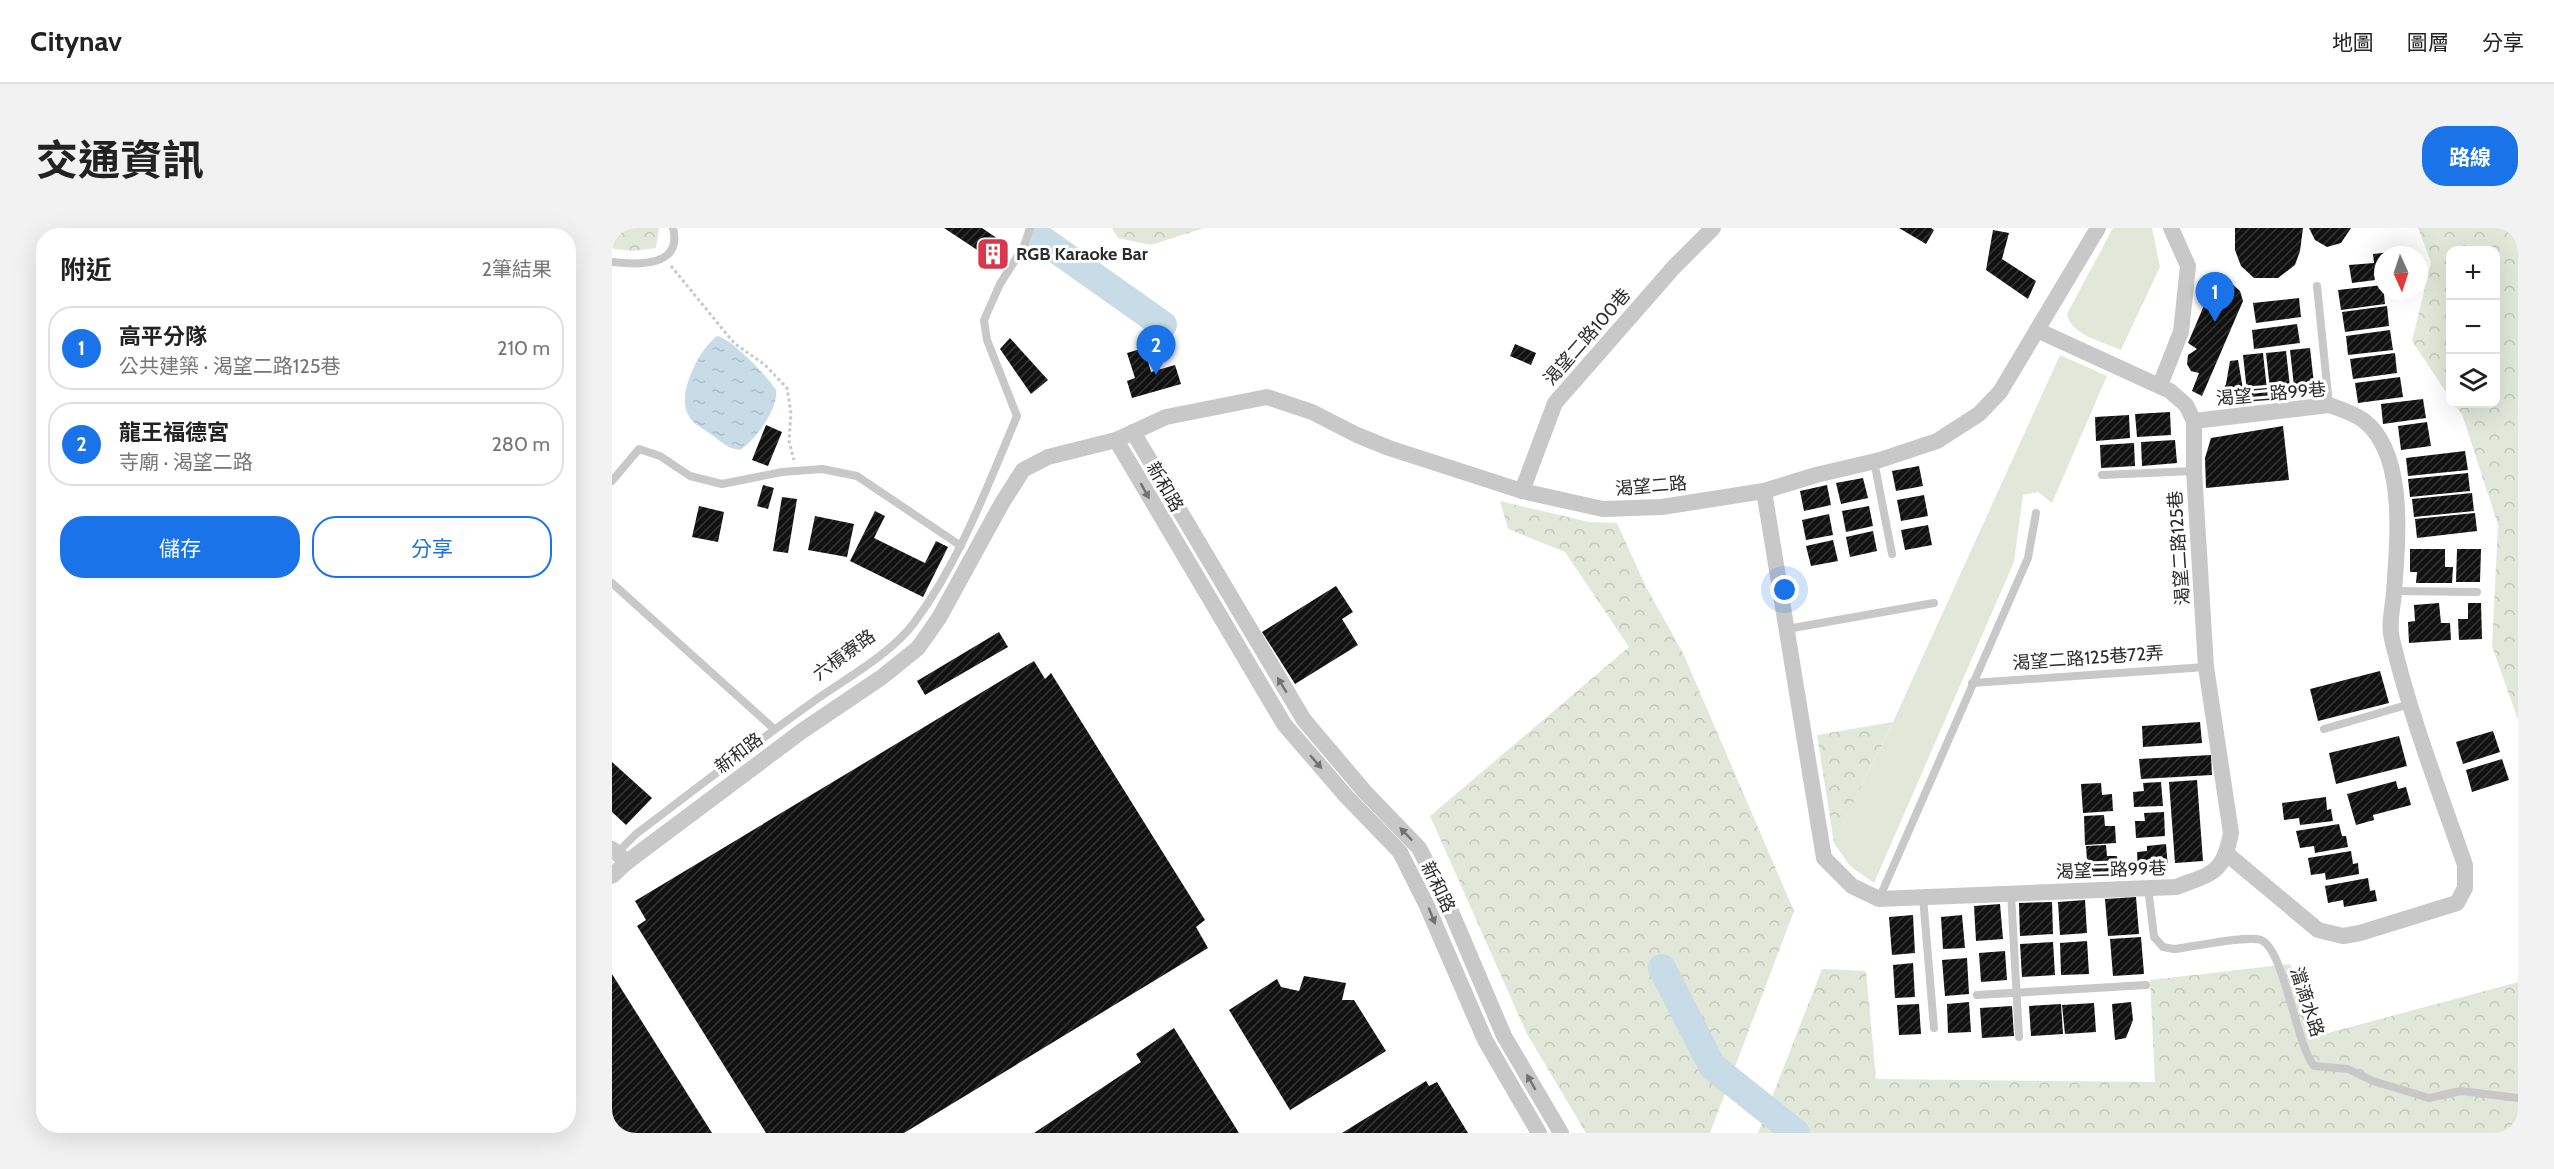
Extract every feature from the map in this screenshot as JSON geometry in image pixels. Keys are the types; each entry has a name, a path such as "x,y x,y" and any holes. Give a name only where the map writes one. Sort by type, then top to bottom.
{"street":[{"name":"渴望二路100巷","path":"1522,491 1555,403 1674,267 1713,228"},
{"name":"渴望二路","path":"1116,440 1166,417 1267,397 1312,412 1389,448 1522,491 1603,509 1662,507 1764,491 1937,441 1979,414 2000,392 2098,228"},
{"path":"2160,385 2181,332 2188,266 2170,228"},
{"path":"2037,330 2160,385 2186,405 2194,421"},
{"name":"渴望二路99巷","path":"1764,491 1824,858 1852,886 1879,899 2176,887 2215,872 2227,854 2318,930 2343,936 2360,933 2457,903 2466,888 2465,865 2410,704 2391,635 2397,529 2396,489 2388,458 2375,434 2363,420 2329,405 2194,421"},
{"name":"渴望二路125巷","path":"2194,421 2194,471 2206,667 2231,833 2227,854"},
{"name":"新和路","path":"1133,432 1304,720 1365,792 1419,848 1447,902 1504,1036 1561,1133"},
{"name":"新和路","path":"612,876 617,855 882,677 918,648 939,618 1002,503 1023,470 1048,457 1116,440 1284,724 1346,796 1400,852 1427,906 1485,1040 1539,1133"}],"lane":[{"path":"612,262 643,263 665,258 672,251 675,236 673,228"},
{"name":"六槓寮路","path":"617,855 636,834 899,638 913,624 925,606 961,546 1017,416 987,340 984,320 1000,284 1024,246 1030,228"},
{"path":"2317,286 2329,405"},
{"path":"612,481 639,448 660,456 690,476 722,484 747,477 822,469 857,476 961,546"},
{"path":"1874,461 1892,554"},
{"path":"2102,475 2194,471"},
{"path":"1879,899 2028,558 2036,513"},
{"path":"612,583 774,729"},
{"path":"2394,591 2477,592"},
{"path":"1787,629 1934,603"},
{"name":"渴望二路125巷72弄","path":"1972,683 2206,667"},
{"path":"2324,729 2410,704"},
{"name":"澢滴水路","path":"2148,887 2154,937 2163,947 2174,949 2247,939 2262,941 2271,948 2289,993 2306,1056 2314,1066 2349,1070 2373,1081 2429,1098 2461,1091 2518,1098"},
{"path":"2011,893 2019,1037"},
{"path":"1923,897 1934,1028"},
{"path":"1977,995 2145,984"}],"path":[{"path":"665,258 734,343 765,365 787,388 791,413 789,441 796,471"}],"green space":[{"path":"612,228 659,228 656,248 634,251 614,249 612,248"},
{"path":"1112,228 1204,228 1151,245 1118,238"},
{"path":"2113,228 2152,228 2160,267 2121,350 2081,333 2069,321 2067,314"},
{"path":"2418,228 2518,228 2518,720 2492,646 2498,525 2462,414 2457,408 2500,408 2500,246 2446,246 2446,392 2412,341 2422,300 2428,300 2428,274 2431,262 2428,246 2425,246"},
{"path":"2060,355 2107,376 2052,503 2038,492 2023,495 2014,562 1874,883 1850,866 1834,843 1893,722"},
{"path":"1500,501 1589,522 1617,523 1646,587 1683,653 1794,911 1710,1133 1586,1133 1527,1034 1430,816 1629,647 1565,552 1508,529"},
{"path":"1893,722 1834,843 1817,735"},
{"path":"2290,964 2328,1033 2518,982 2518,1133 1758,1133 1822,969 1866,971 1876,1079 2155,1082 2150,980"}],"water":[{"path":"717,336 740,351 776,390 770,415 746,446 740,450 725,445 697,425 690,418 686,409 687,387 696,362"}],"building":[{"name":"RGB Karaoke Bar","path":"944,228 982,228 1007,245 997,263"},
{"path":"1899,228 1931,228 1934,230 1926,244"},
{"path":"2235,228 2303,228 2300,251 2295,265 2278,278 2254,278 2241,266 2235,250"},
{"path":"2309,228 2351,228 2341,243 2327,247 2315,240"},
{"path":"1993,230 2009,233 2002,259 2036,281 2028,299 1986,270"},
{"path":"2374,263 2374,280 2352,283 2349,265"},
{"path":"2221,283 2232,284 2240,291 2243,301 2202,396 2192,391 2199,373 2191,371 2187,364 2188,355 2197,349 2188,343 2211,289"},
{"path":"2374,286 2374,300 2385,300 2385,304 2341,310 2338,290"},
{"path":"2299,298 2301,317 2256,323 2253,303"},
{"path":"2387,306 2389,326 2345,332 2342,312"},
{"path":"2297,324 2300,343 2254,349 2252,330"},
{"path":"2390,330 2393,350 2348,355 2346,336"},
{"path":"1010,338 1048,380 1031,394 1000,349"},
{"path":"1515,344 1536,353 1531,365 1510,356"},
{"path":"1144,348 1151,372 1175,365 1181,384 1132,398 1127,381 1135,378 1127,353"},
{"path":"2310,348 2315,393 2295,395 2290,350"},
{"path":"2286,351 2291,396 2271,398 2266,353"},
{"path":"2263,353 2268,399 2248,401 2243,355"},
{"path":"2395,353 2397,373 2353,379 2350,359"},
{"path":"2238,360 2245,401 2222,403 2221,394 2226,384 2230,361"},
{"path":"2400,377 2403,397 2358,403 2355,383"},
{"path":"2423,399 2426,418 2383,424 2381,404"},
{"path":"2170,412 2171,435 2137,437 2135,414"},
{"path":"2129,415 2130,438 2096,441 2095,417"},
{"path":"2427,422 2431,446 2401,450 2398,426"},
{"path":"766,425 782,432 768,466 752,460"},
{"path":"2283,426 2289,480 2206,488 2205,458 2211,438"},
{"path":"2175,440 2177,463 2142,466 2141,442"},
{"path":"2134,443 2135,466 2101,468 2100,445"},
{"path":"2465,451 2468,470 2408,476 2406,458"},
{"path":"1919,466 1923,486 1896,491 1892,471"},
{"path":"2468,473 2470,491 2410,497 2408,479"},
{"path":"1863,478 1868,498 1841,504 1836,483"},
{"path":"763,485 774,488 768,509 757,506"},
{"path":"1827,485 1831,505 1804,511 1800,491"},
{"path":"2472,493 2474,511 2414,517 2412,499"},
{"path":"1924,495 1928,516 1901,521 1897,500"},
{"path":"782,497 797,499 788,553 773,551"},
{"path":"699,506 724,512 718,542 692,537"},
{"path":"1869,506 1873,526 1846,532 1842,511"},
{"path":"875,511 885,516 874,538 925,563 936,541 948,547 923,597 850,561"},
{"path":"2475,513 2477,531 2417,538 2415,519"},
{"path":"1829,514 1833,535 1806,540 1802,520"},
{"path":"815,516 854,524 847,557 808,550"},
{"path":"1928,525 1932,545 1905,550 1901,530"},
{"path":"1873,531 1877,551 1850,557 1846,537"},
{"path":"1833,540 1838,561 1811,566 1806,546"},
{"path":"2410,549 2445,549 2445,567 2453,567 2452,583 2416,583 2417,572 2410,572"},
{"path":"2457,549 2481,549 2480,582 2456,582"},
{"path":"1336,586 1353,612 1342,619 1358,645 1295,684 1262,632"},
{"path":"2439,603 2441,623 2450,623 2451,640 2409,643 2408,622 2415,621 2414,605"},
{"path":"2468,603 2481,603 2482,639 2459,640 2458,619 2468,619"},
{"path":"999,632 1008,647 925,695 917,681"},
{"path":"1034,661 1045,679 1051,673 1205,920 1196,927 1208,948 904,1133 766,1133 637,926 646,920 635,901"},
{"path":"2380,671 2389,703 2318,721 2310,689"},
{"path":"2200,722 2202,743 2143,747 2142,726"},
{"path":"2493,731 2500,752 2463,764 2456,742"},
{"path":"2399,736 2407,766 2336,784 2329,753"},
{"path":"2211,755 2212,775 2141,779 2139,759"},
{"path":"2502,759 2509,780 2472,792 2466,770"},
{"path":"612,762 652,798 626,825 612,812"},
{"path":"2197,780 2203,861 2175,863 2169,782"},
{"path":"2396,781 2398,789 2406,787 2411,805 2373,815 2374,820 2356,825 2347,794"},
{"path":"2161,782 2163,806 2134,807 2133,792 2144,791 2143,783"},
{"path":"2101,783 2102,795 2112,794 2113,811 2083,813 2081,784"},
{"path":"2326,797 2327,810 2331,809 2333,821 2300,825 2299,818 2284,820 2282,803"},
{"path":"2164,812 2165,836 2136,838 2135,821 2145,821 2144,813"},
{"path":"2104,815 2105,826 2115,826 2116,843 2085,845 2084,816"},
{"path":"2339,824 2342,836 2346,836 2348,847 2315,853 2314,846 2300,848 2296,831"},
{"path":"2166,844 2168,868 2138,870 2137,852 2147,851 2147,846"},
{"path":"2106,845 2107,856 2117,856 2118,873 2088,875 2086,846"},
{"path":"2351,851 2353,864 2358,863 2359,874 2326,880 2325,873 2311,875 2308,858"},
{"path":"2368,878 2370,891 2375,890 2377,901 2344,907 2343,900 2328,903 2325,886"},
{"path":"2136,897 2139,934 2108,936 2105,899"},
{"path":"2085,900 2087,933 2060,935 2058,902"},
{"path":"2052,902 2053,934 2020,936 2019,903"},
{"path":"2000,904 2003,939 1976,941 1974,906"},
{"path":"1913,915 1915,953 1892,955 1889,917"},
{"path":"1962,915 1965,948 1943,949 1941,917"},
{"path":"2141,937 2144,974 2113,976 2110,939"},
{"path":"2087,941 2089,974 2061,975 2060,943"},
{"path":"2053,942 2055,975 2022,977 2020,944"},
{"path":"2005,951 2007,980 1981,982 1979,953"},
{"path":"1967,958 1969,994 1945,996 1942,960"},
{"path":"1913,963 1915,997 1895,998 1893,965"},
{"path":"612,974 712,1133 612,1133"},
{"path":"1304,976 1346,983 1342,1000 1354,1000 1386,1051 1290,1110 1229,1010 1277,979 1281,987 1299,991"},
{"path":"1969,1002 1971,1032 1948,1033 1947,1004"},
{"path":"2131,1002 2133,1020 2126,1038 2115,1040 2112,1004"},
{"path":"2094,1003 2096,1032 2065,1034 2062,1005"},
{"path":"1919,1004 1921,1034 1899,1035 1897,1005"},
{"path":"2061,1004 2063,1034 2031,1036 2029,1006"},
{"path":"2012,1006 2014,1036 1982,1038 1980,1008"},
{"path":"1174,1028 1239,1133 1034,1133 1141,1062 1136,1054"},
{"path":"1426,1081 1429,1086 1437,1082 1468,1133 1342,1133"}],"waterway":[{"path":"1040,238 1163,325"},
{"path":"1662,968 1712,1066 1796,1133"}],"place":[{"name":"RGB Karaoke Bar","path":"993,254"},
{"name":"高平分隊","path":"2215,322"},
{"name":"龍王福德宮","path":"1156,375"}]}
